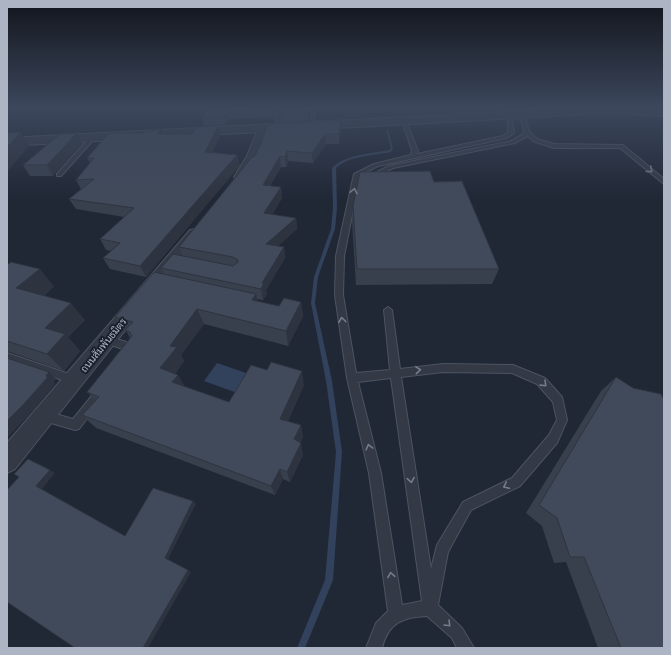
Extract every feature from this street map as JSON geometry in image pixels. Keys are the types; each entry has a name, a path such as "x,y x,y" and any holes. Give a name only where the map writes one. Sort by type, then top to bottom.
{"street":[{"path":"7,142 38,139"},
{"path":"230,190 253,156 259,139"},
{"name":"ถนนสัมพันธมิตร","path":"7,460 176,261 206,220"}],"lane":[{"path":"59,175 91,139"},
{"path":"410,139 415,151 414,156"},
{"path":"396,614 375,473 352,378 343,331 339,287 340,256 358,174 376,165 497,139"},
{"path":"374,183 374,175 391,166 513,142 519,139"},
{"path":"534,139 554,146 621,146 664,182"},
{"path":"388,310 394,372 430,608 457,633 466,648"},
{"path":"108,340 135,350 131,355"},
{"path":"7,357 74,380"},
{"path":"352,378 394,372 443,368 513,369 541,380 558,400 562,420 553,439 516,482 467,506 442,550 430,608"},
{"path":"45,416 75,425 108,384"},
{"path":"374,648 384,625 396,614 412,609 430,608"}],"water":[{"path":"217,363 252,375 240,394 204,381"}],"building":[{"path":"7,139 15,139 7,147"},
{"path":"55,139 72,139 47,165 23,165"},
{"path":"104,139 212,139 205,152 237,155 140,266 103,258 120,243 100,239 134,208 69,199 94,179 76,180 94,158 87,158"},
{"path":"263,139 322,139 312,153 287,151 285,157 280,156 263,185 281,187 264,213 296,218 266,244 284,247 262,283 264,283 261,289 161,268 173,254 233,266 238,262 238,260 233,257 179,247 252,157 254,157"},
{"path":"430,171 434,182 462,181 499,269 357,269 353,206 360,172"},
{"path":"11,262 40,269 16,288 71,303 45,328 65,334 47,354 7,341 7,265"},
{"path":"154,272 256,294 252,300 279,306 284,298 301,302 286,331 197,309 170,346 177,347 160,368 178,375 172,382 229,402 251,365 267,370 271,362 302,371 280,419 301,425 294,439 301,443 287,472 280,469 271,486 82,415 99,397 87,392 132,336 130,332 125,330 133,322 115,317"},
{"path":"7,358 49,372 46,376 48,377 7,421"},
{"path":"616,377 633,388 661,394 664,400 664,648 621,648 584,557 570,557 557,518 539,505"},
{"path":"28,459 50,470 36,486 125,536 153,488 193,501 165,558 188,570 143,648 75,648 7,602 7,490 19,477 14,474"}],"waterway":[{"path":"301,648 329,580 339,452 329,381 313,303 316,277 333,229 335,208 334,168 338,164 352,158 390,151 392,148 389,139"}]}
